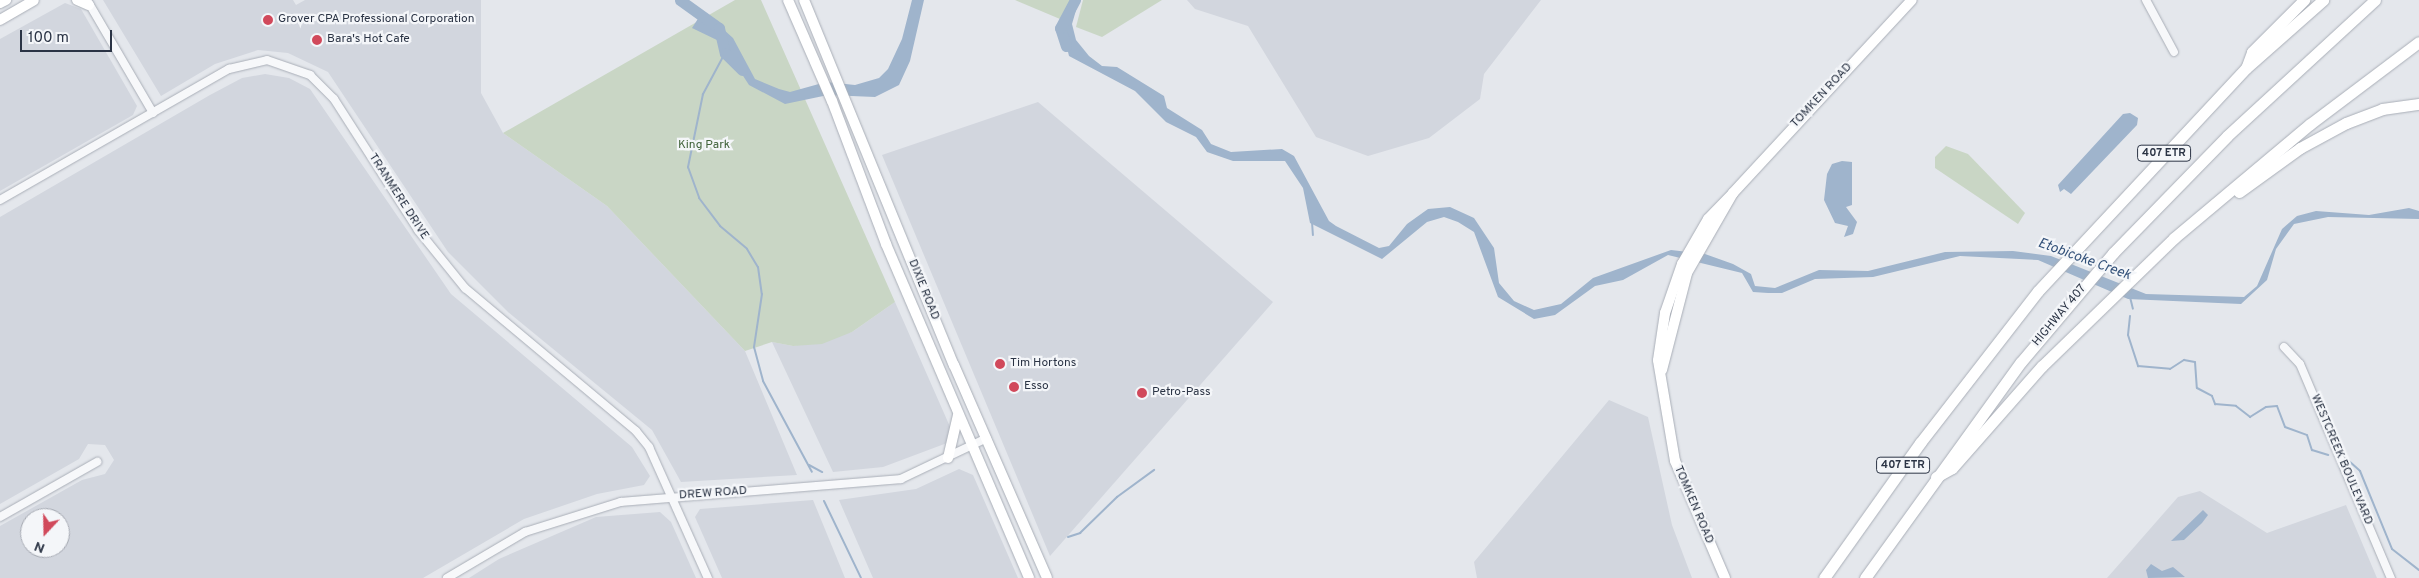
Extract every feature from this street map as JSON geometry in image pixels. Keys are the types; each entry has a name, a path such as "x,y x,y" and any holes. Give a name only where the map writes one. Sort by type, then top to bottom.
{"highway":[{"path":"2246,68 2252,52 2304,0"},
{"name":"407 ETR","path":"1824,578 1920,443 2038,291 2083,239 2246,68 2323,0"},
{"name":"HIGHWAY 407","path":"1865,578 1933,480 2069,304 2113,253 2227,136 2375,0"},
{"path":"1933,480 1952,468 2094,314 2209,208 2310,124 2419,42"},
{"path":"2209,208 2224,203 2300,148 2346,122 2382,109 2419,104"}],"main road":[{"path":"0,3 6,0"},
{"path":"77,0 88,2"},
{"name":"DIXIE ROAD","path":"788,0 832,101 886,244 1029,578"},
{"name":"DIXIE ROAD","path":"804,0 1047,578"},
{"name":"TOMKEN ROAD","path":"1724,578 1675,461 1663,410 1662,370 1683,272 1699,239 1733,193 1912,0"},
{"path":"0,20 34,1"},
{"path":"948,458 958,414"}],"street":[{"path":"2146,0 2174,52"},
{"path":"88,2 153,113"},
{"name":"TRANMERE DRIVE","path":"0,200 153,113 249,62 290,65 310,75 334,99 443,263 489,311 636,431 658,461 708,578"},
{"name":"WESTCREEK BOULEVARD","path":"2284,347 2300,364 2391,578"},
{"name":"DREW ROAD","path":"447,578 525,532 569,516 620,502 674,496 862,484 901,479 987,438"},
{"path":"0,517 97,462"}],"shaded area":[{"path":"103,0 293,0 296,5 305,0 481,0 481,93 503,133 607,206 745,351 797,475 681,482 652,430 508,312 448,252 328,72 288,53 258,50 215,64 161,96"},
{"path":"1187,0 1541,0 1484,74 1480,99 1429,138 1368,156 1316,137 1248,26 1195,9"},
{"path":"65,3 81,9 137,106 133,115 0,191 0,39"},
{"path":"265,74 289,78 310,89 451,294 632,447 650,476 644,485 597,494 524,519 423,578 0,578 0,526 20,515 20,558 70,558 70,508 32,508 82,480 105,474 114,460 105,445 88,444 79,459 0,504 0,217 242,78"},
{"path":"1038,102 1273,302 1050,556 882,155"},
{"path":"895,302 951,429 947,443 883,467 833,472 772,342 793,346 852,332"},
{"path":"1609,400 1648,417 1672,525 1692,578 1477,578 1474,562"},
{"path":"959,469 973,475 1018,578 873,578 839,500 916,489"},
{"path":"2200,491 2267,533 2346,505 2377,578 2107,578 2178,497"},
{"path":"813,500 845,578 722,578 695,517 700,509"},
{"path":"660,512 671,522 696,578 469,578 499,559 596,517"}],"green space":[{"name":"King Park","path":"735,0 761,0 895,302 852,332 822,344 793,346 772,342 745,351 607,206 503,133"},
{"path":"1015,0 1071,0 1060,19"},
{"path":"1083,0 1162,0 1102,37 1076,27"},
{"path":"1946,146 1968,154 2025,213 2018,224 1935,168 1935,157"}],"water":[{"path":"912,0 924,0 910,61 899,85 875,97 828,95 785,104 749,85 721,42 692,28 703,11 733,38 755,79 779,89 790,92 826,82 855,85 879,78 888,69 902,39"},
{"name":"Etobicoke Creek","path":"1071,0 1079,0 1072,24 1076,40 1089,56 1102,66 1117,67 1164,96 1167,108 1202,130 1211,144 1231,152 1282,149 1294,156 1329,221 1336,226 1379,248 1389,246 1407,224 1428,209 1450,207 1474,218 1494,248 1499,283 1514,301 1534,310 1561,304 1593,278 1671,250 1705,254 1733,264 1751,274 1755,286 1775,288 1819,270 1868,271 1945,252 2013,251 2051,256 2146,294 2244,297 2257,286 2282,229 2297,216 2316,211 2369,215 2409,208 2419,211 2419,219 2328,217 2294,224 2276,249 2267,280 2241,304 2128,299 2038,260 1960,256 1873,277 1815,279 1782,293 1753,292 1742,273 1668,255 1623,280 1595,286 1555,315 1534,319 1498,297 1474,232 1458,222 1444,217 1427,222 1382,259 1310,223 1303,188 1285,161 1233,161 1207,152 1196,137 1166,122 1135,91 1069,56 1060,19"},
{"path":"2130,113 2138,118 2137,125 2071,194 2064,189 2060,192 2058,185 2123,114"},
{"path":"1842,161 1852,162 1852,205 1846,207 1857,222 1853,234 1844,237 1848,226 1835,223 1824,200 1827,174 1832,164"},
{"path":"2203,510 2208,515 2202,523 2184,540 2171,541"},
{"path":"2151,564 2162,571 2173,567 2185,577 2148,578 2146,570"}],"waterway":[{"name":"Etobicoke Creek","path":"680,0 719,28 725,53 742,70"},
{"name":"Etobicoke Creek","path":"1066,46 1060,28 1075,0"},
{"path":"725,53 703,94 688,167 699,198 720,226 747,249 758,267 762,294 754,347 763,381 812,472"},
{"path":"1312,222 1313,235"},
{"path":"2130,297 2133,309"},
{"path":"2130,316 2128,335 2138,366 2170,369 2184,360 2195,362 2197,388 2212,396 2215,404 2236,406 2250,417 2266,407 2277,406 2285,427 2307,435 2312,450 2328,455"},
{"path":"2349,461 2360,471 2392,549 2419,570"},
{"path":"809,465 822,472"},
{"path":"1068,537 1080,533 1117,497 1154,470"},
{"path":"824,501 861,578"}],"place":[{"name":"Grover CPA Professional Corporation","path":"268,20"},
{"name":"Bara's Hot Cafe","path":"317,40"},
{"name":"Tim Hortons","path":"1000,364"},
{"name":"Esso","path":"1014,387"},
{"name":"Petro-Pass","path":"1142,393"}]}
